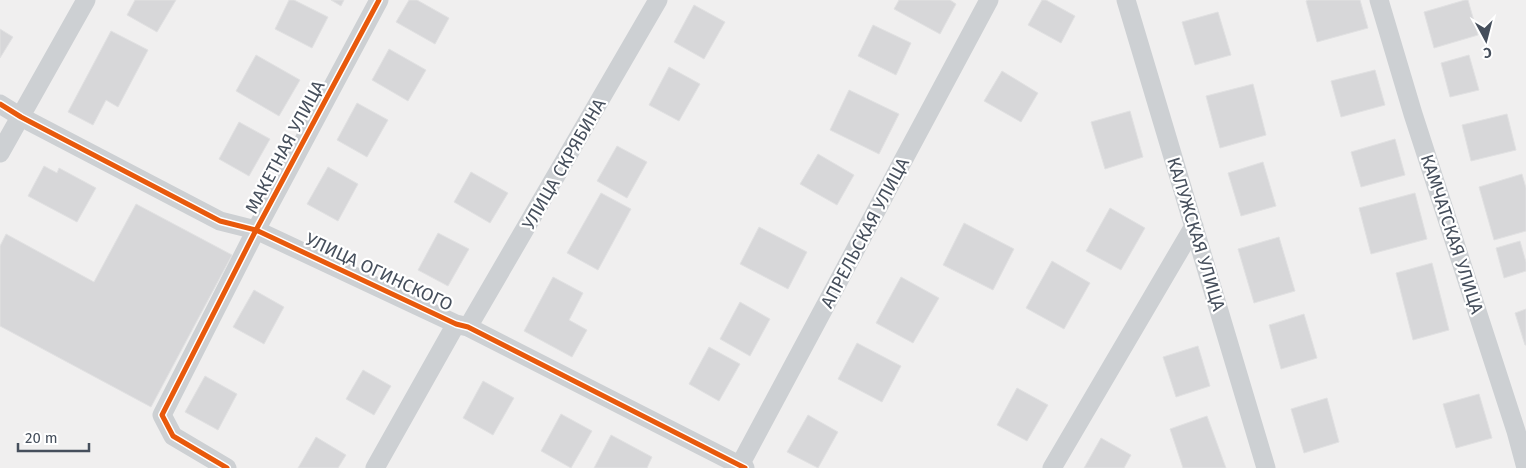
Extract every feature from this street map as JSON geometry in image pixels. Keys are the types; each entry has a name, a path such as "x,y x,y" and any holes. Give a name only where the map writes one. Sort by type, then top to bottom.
{"street":[{"path":"0,153 86,0"},
{"name":"МАКЕТНАЯ УЛИЦА","path":"227,468 172,436 162,415 256,230 379,0"},
{"name":"УЛИЦА СКРЯБИНА","path":"375,468 658,0"},
{"name":"АПРЕЛЬСКАЯ УЛИЦА","path":"743,467 989,0"},
{"name":"КАЛУЖСКАЯ УЛИЦА","path":"1126,0 1266,468"},
{"name":"КАМЧАТСКАЯ УЛИЦА","path":"1379,0 1413,114 1521,430 1523,467"},
{"name":"УЛИЦА ОГИНСКОГО","path":"0,104 21,117 220,221 256,230 462,325 743,467"},
{"path":"1052,468 1194,226"}],"building":[{"path":"135,0 176,0 157,32 127,15"},
{"path":"289,0 294,0 328,17 312,48 275,29"},
{"path":"331,0 344,0 341,6"},
{"path":"409,0 417,0 449,18 435,44 396,22"},
{"path":"899,0 950,0 956,4 940,34 894,9"},
{"path":"1042,0 1046,0 1075,16 1061,43 1028,25"},
{"path":"1360,0 1368,28 1317,42 1306,1"},
{"path":"1468,0 1478,35 1434,48 1424,12"},
{"path":"694,5 725,22 704,59 674,42"},
{"path":"1218,12 1231,55 1195,65 1182,22"},
{"path":"873,25 911,43 896,75 858,56"},
{"path":"0,29 13,37 0,58"},
{"path":"111,31 148,50 118,107 106,100 93,125 68,112"},
{"path":"389,49 426,70 408,101 372,80"},
{"path":"256,55 300,80 279,116 236,91"},
{"path":"1469,55 1479,90 1450,97 1441,63"},
{"path":"669,67 700,84 679,121 649,105"},
{"path":"1375,70 1385,105 1341,117 1331,81"},
{"path":"1002,71 1038,93 1021,122 984,101"},
{"path":"1253,84 1266,135 1220,148 1206,96"},
{"path":"849,90 899,114 879,154 830,130"},
{"path":"357,103 388,120 367,157 337,140"},
{"path":"1130,111 1143,157 1105,169 1091,122"},
{"path":"1507,114 1516,150 1471,161 1462,125"},
{"path":"239,122 270,139 249,176 219,159"},
{"path":"1395,139 1405,175 1361,187 1351,152"},
{"path":"617,146 647,162 627,198 597,181"},
{"path":"818,154 854,175 837,205 800,184"},
{"path":"1263,162 1276,206 1241,216 1228,173"},
{"path":"44,166 57,173 59,168 96,188 77,222 28,196"},
{"path":"328,167 358,184 338,221 307,204"},
{"path":"471,172 508,193 490,223 454,202"},
{"path":"1522,174 1526,188 1526,231 1494,240 1479,187"},
{"path":"601,193 631,209 598,270 567,253"},
{"path":"1415,193 1427,239 1371,254 1359,208"},
{"path":"136,204 232,255 151,407 0,326 0,246 6,234 94,282"},
{"path":"1110,208 1145,228 1121,270 1086,251"},
{"path":"964,223 1014,249 993,290 943,265"},
{"path":"759,227 807,252 788,289 740,264"},
{"path":"438,233 469,249 448,286 418,270"},
{"path":"1279,237 1295,291 1254,303 1238,249"},
{"path":"1520,241 1526,262 1526,271 1504,278 1496,248"},
{"path":"1052,261 1090,283 1064,329 1026,308"},
{"path":"1432,263 1449,330 1413,340 1396,273"},
{"path":"553,277 583,293 569,320 587,330 572,357 524,331"},
{"path":"901,277 939,298 913,343 876,323"},
{"path":"254,290 284,307 264,344 233,327"},
{"path":"740,302 770,319 750,356 720,339"},
{"path":"1526,309 1526,345 1525,345 1515,313"},
{"path":"1304,314 1317,358 1281,369 1269,325"},
{"path":"857,343 901,366 882,402 838,379"},
{"path":"1198,346 1210,386 1176,397 1163,357"},
{"path":"709,347 740,364 719,401 689,384"},
{"path":"363,370 391,386 374,415 346,399"},
{"path":"205,376 237,394 218,430 185,412"},
{"path":"483,381 514,398 493,435 463,418"},
{"path":"1017,388 1048,405 1027,441 997,425"},
{"path":"1479,394 1492,438 1456,448 1443,404"},
{"path":"1327,398 1339,442 1304,453 1291,409"},
{"path":"561,414 592,431 571,468 541,451"},
{"path":"808,415 838,432 818,468 787,452"},
{"path":"1207,416 1226,468 1183,468 1170,429"},
{"path":"611,435 652,457 647,468 594,468"},
{"path":"316,437 346,455 338,468 298,468"},
{"path":"1101,438 1131,455 1124,468 1084,468"}],"cycle path":[{"path":"227,468 173,436 162,415 256,230 379,0"},
{"path":"0,104 21,117 220,221 256,230 456,324 468,327 745,468"}]}
